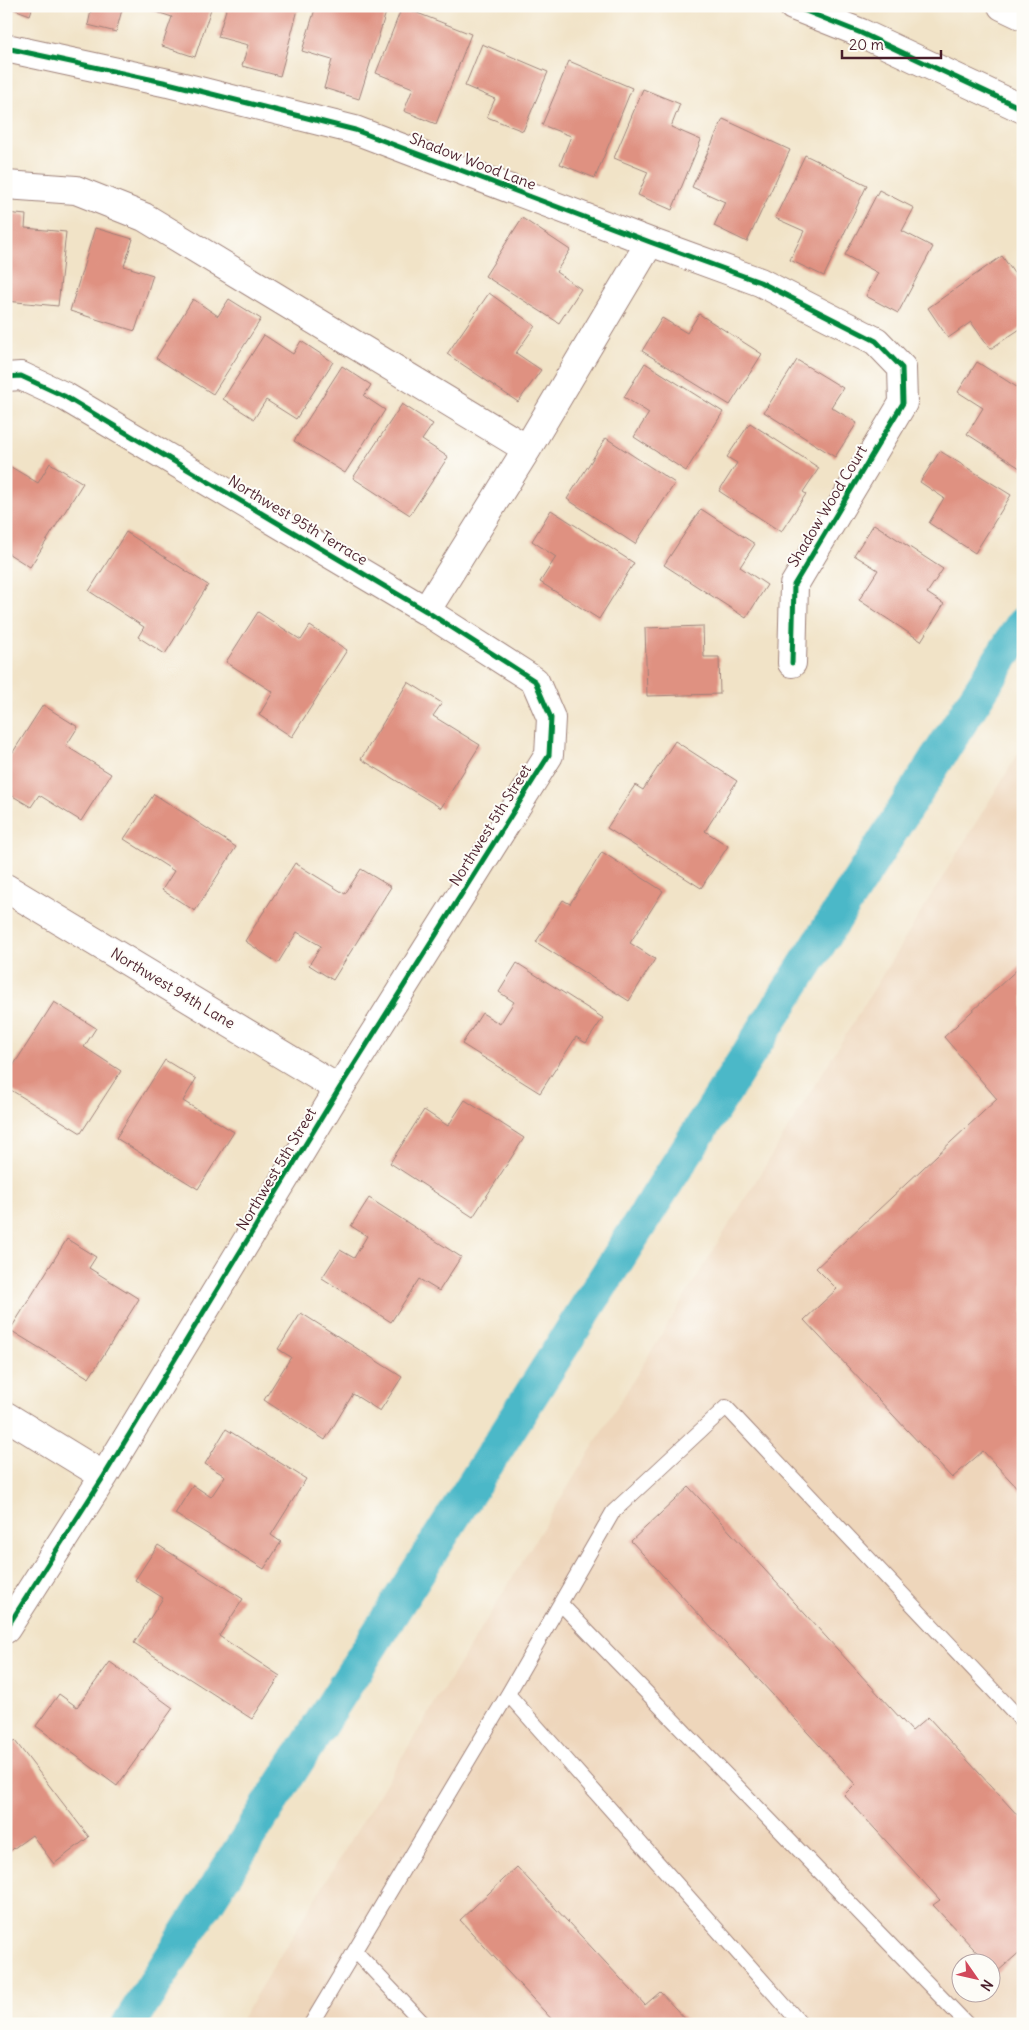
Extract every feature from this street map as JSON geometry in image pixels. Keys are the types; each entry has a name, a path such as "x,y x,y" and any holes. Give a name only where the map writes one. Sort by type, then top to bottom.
{"street":[{"path":"794,6 861,33 1023,109"},
{"path":"1002,6 1023,16"},
{"name":"Shadow Wood Lane","path":"6,48 168,83 355,130 760,282 876,341 902,368"},
{"path":"6,185 76,190 144,217 526,449"},
{"path":"426,611 650,242"},
{"name":"Shadow Wood Court","path":"792,663 794,585 903,404 902,368"},
{"name":"Northwest 95th Terrace","path":"6,377 20,376 64,396 426,611 535,681 552,718"},
{"name":"Northwest 5th Street","path":"6,1629 104,1476 339,1089 549,754 552,718"},
{"name":"Northwest 94th Lane","path":"6,888 339,1089"},
{"path":"6,1416 104,1476"}],"lane":[{"path":"311,2024 508,1694 613,1512 726,1407 1023,1722"},
{"path":"561,1604 967,2024"},
{"path":"508,1694 801,2024"},
{"path":"355,1951 424,2024"}],"shaded area":[{"path":"1023,746 1023,2024 238,2024"}],"building":[{"path":"6,6 33,6 30,15"},
{"path":"92,6 123,6 116,32 88,25"},
{"path":"212,6 195,57 162,46 172,17 142,7"},
{"path":"227,6 299,6 280,76 242,66 248,45 218,37"},
{"path":"316,6 388,6 359,99 324,88 332,60 302,51"},
{"path":"402,7 471,34 436,124 404,111 413,88 376,73"},
{"path":"482,44 548,72 523,131 487,117 495,99 465,86"},
{"path":"569,61 632,88 595,178 560,164 571,136 542,125"},
{"path":"643,89 680,104 671,127 701,140 672,210 638,195 648,172 614,158"},
{"path":"723,119 790,150 747,242 714,226 725,202 692,187"},
{"path":"805,155 867,185 824,276 790,260 804,231 775,218"},
{"path":"879,190 914,208 902,231 933,247 898,313 866,296 878,273 845,255"},
{"path":"6,213 26,215 25,228 66,232 58,306 6,301"},
{"path":"522,218 570,250 556,272 581,289 559,323 485,276"},
{"path":"95,228 133,239 124,266 153,275 135,331 70,311"},
{"path":"1002,256 1023,286 1023,327 990,349 971,322 948,338 928,308"},
{"path":"489,293 535,326 516,353 541,370 518,402 447,354"},
{"path":"193,299 218,316 229,299 261,319 213,394 156,358"},
{"path":"699,314 762,354 730,405 642,351 662,318 687,333"},
{"path":"264,335 293,354 301,341 333,362 296,419 266,400 254,419 223,399"},
{"path":"797,360 843,388 831,407 857,423 835,457 764,412"},
{"path":"977,362 1023,391 1023,470 967,434 983,408 958,392"},
{"path":"645,363 723,412 686,471 634,437 649,413 624,397"},
{"path":"342,366 371,385 364,396 385,410 345,473 294,441"},
{"path":"402,404 433,424 422,440 448,457 410,515 353,478"},
{"path":"750,423 819,468 803,492 806,494 781,532 719,491 737,463 727,457"},
{"path":"606,438 675,483 635,544 567,499"},
{"path":"940,451 1011,495 975,553 929,523 944,498 920,482"},
{"path":"50,463 83,483 30,567 6,552 6,464 38,483"},
{"path":"701,509 755,544 740,567 767,585 746,618 664,565"},
{"path":"551,510 634,563 599,619 540,582 556,557 532,541"},
{"path":"874,524 943,569 927,593 944,604 921,641 859,600 878,570 854,555"},
{"path":"126,532 208,585 165,654 138,637 144,627 89,591"},
{"path":"258,612 301,640 310,626 347,650 292,737 259,715 273,692 226,662"},
{"path":"703,626 704,657 719,657 720,694 647,696 645,628"},
{"path":"408,682 442,703 433,716 480,745 441,808 361,759"},
{"path":"43,705 78,727 66,746 111,774 81,821 39,795 31,807 6,792 6,763"},
{"path":"675,741 737,781 705,831 728,846 701,888 607,828 635,785 643,790"},
{"path":"154,794 236,847 195,911 162,890 174,871 124,839"},
{"path":"602,852 663,891 630,943 655,959 629,1001 536,942 563,900 570,904"},
{"path":"295,863 345,894 361,869 391,887 333,980 309,965 321,946 297,932 278,963 245,941"},
{"path":"517,963 603,1018 586,1043 576,1037 540,1093 462,1044 482,1013 500,1024 514,1002 499,992"},
{"path":"1023,964 1023,1494 983,1451 952,1478 804,1320 837,1289 816,1268 997,1099 944,1037"},
{"path":"54,1002 96,1028 84,1047 121,1071 81,1133 6,1087 6,1077"},
{"path":"165,1060 196,1079 183,1101 234,1132 198,1189 116,1138"},
{"path":"465,1100 524,1138 473,1217 390,1163 424,1110 448,1126"},
{"path":"369,1198 461,1257 439,1291 419,1279 391,1322 322,1278 340,1250 354,1258 367,1236 351,1226"},
{"path":"67,1239 96,1257 89,1268 139,1299 89,1378 10,1330"},
{"path":"301,1313 402,1377 380,1411 353,1394 325,1440 264,1400 291,1357 278,1349"},
{"path":"226,1429 306,1479 271,1535 281,1542 264,1569 175,1514 193,1485 211,1497 225,1476 205,1464"},
{"path":"689,1487 912,1731 928,1717 1021,1819 1023,1817 1023,1949 1002,1968 1002,1952 977,1952 933,1905 940,1900 844,1795 855,1784 631,1541"},
{"path":"158,1545 243,1599 219,1636 280,1676 252,1719 134,1643 163,1598 135,1580"},
{"path":"110,1662 173,1708 117,1786 36,1726 59,1694 77,1707"},
{"path":"15,1741 89,1837 54,1864 32,1835 6,1854 6,1748"},
{"path":"517,1867 645,2005 660,1992 690,2024 556,2024 460,1920"}],"waterway":[{"path":"129,2024 1023,624"}],"cycle path":[{"path":"793,6 861,33 1023,109"},
{"path":"6,48 168,83 355,130 760,282 876,341 902,368 903,403 794,585 792,663"},
{"path":"6,377 21,376 64,396 426,611 535,681 551,718 549,755 339,1089 104,1476 6,1629"}]}
